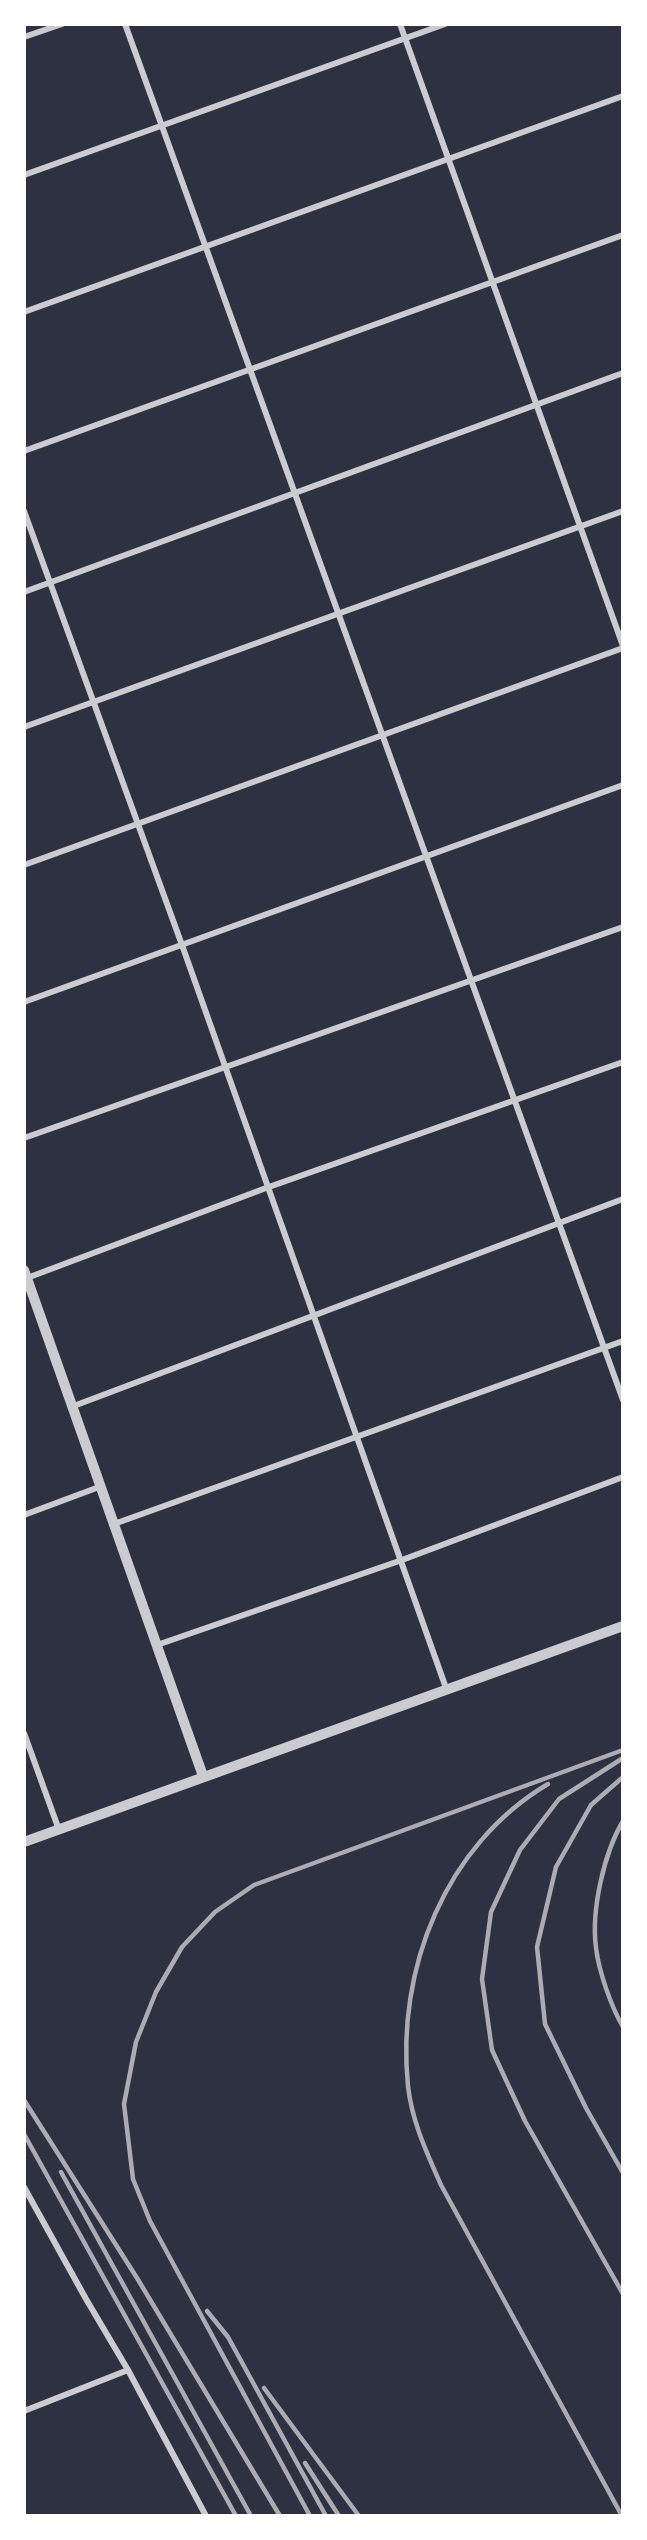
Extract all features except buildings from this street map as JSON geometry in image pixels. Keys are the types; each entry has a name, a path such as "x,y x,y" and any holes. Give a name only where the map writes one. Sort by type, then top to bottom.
{"street":[{"path":"24,37 62,24"},
{"path":"124,24 382,737 428,857 623,1400"},
{"path":"24,865 382,737 623,647 400,24"},
{"path":"24,175 161,128 445,24"},
{"path":"24,312 449,161 623,96"},
{"path":"24,451 623,235"},
{"path":"24,591 623,373"},
{"path":"24,511 182,945 266,1188 402,1560 446,1688"},
{"path":"24,727 623,511"},
{"path":"24,1002 623,785"},
{"path":"24,1138 623,927"},
{"path":"203,1776 158,1645 99,1487 26,1274 623,1062"},
{"path":"71,1407 623,1199"},
{"path":"114,1524 623,1341"},
{"path":"158,1645 402,1560 623,1477"},
{"path":"24,1515 99,1487"},
{"path":"24,1842 623,1626"},
{"path":"24,1733 59,1830"},
{"path":"24,2187 128,2370 206,2516"},
{"path":"24,2411 128,2370"}],"railway":[{"path":"310,2516 150,2221 133,2179 124,2104 136,2042 156,1992 182,1947 215,1912 254,1885 623,1750"},
{"path":"623,1758 559,1799 520,1850 491,1912 482,1979 492,2050 525,2121 623,2294"},
{"path":"623,1777 591,1805 556,1867 537,1947 545,2024 586,2108 623,2173"},
{"path":"548,1784 512,1810 481,1841 455,1876 435,1914 420,1956 410,1998 406,2042 408,2086 417,2125 441,2185 622,2516"},
{"path":"623,1821 610,1849 600,1882 595,1917 596,1948 603,1978 623,2027"},
{"path":"24,2100 137,2278 280,2516"},
{"path":"24,2134 236,2516"},
{"path":"61,2172 251,2516"},
{"path":"207,2311 228,2337 326,2516"},
{"path":"264,2388 359,2516"},
{"path":"305,2463 339,2516"}]}
